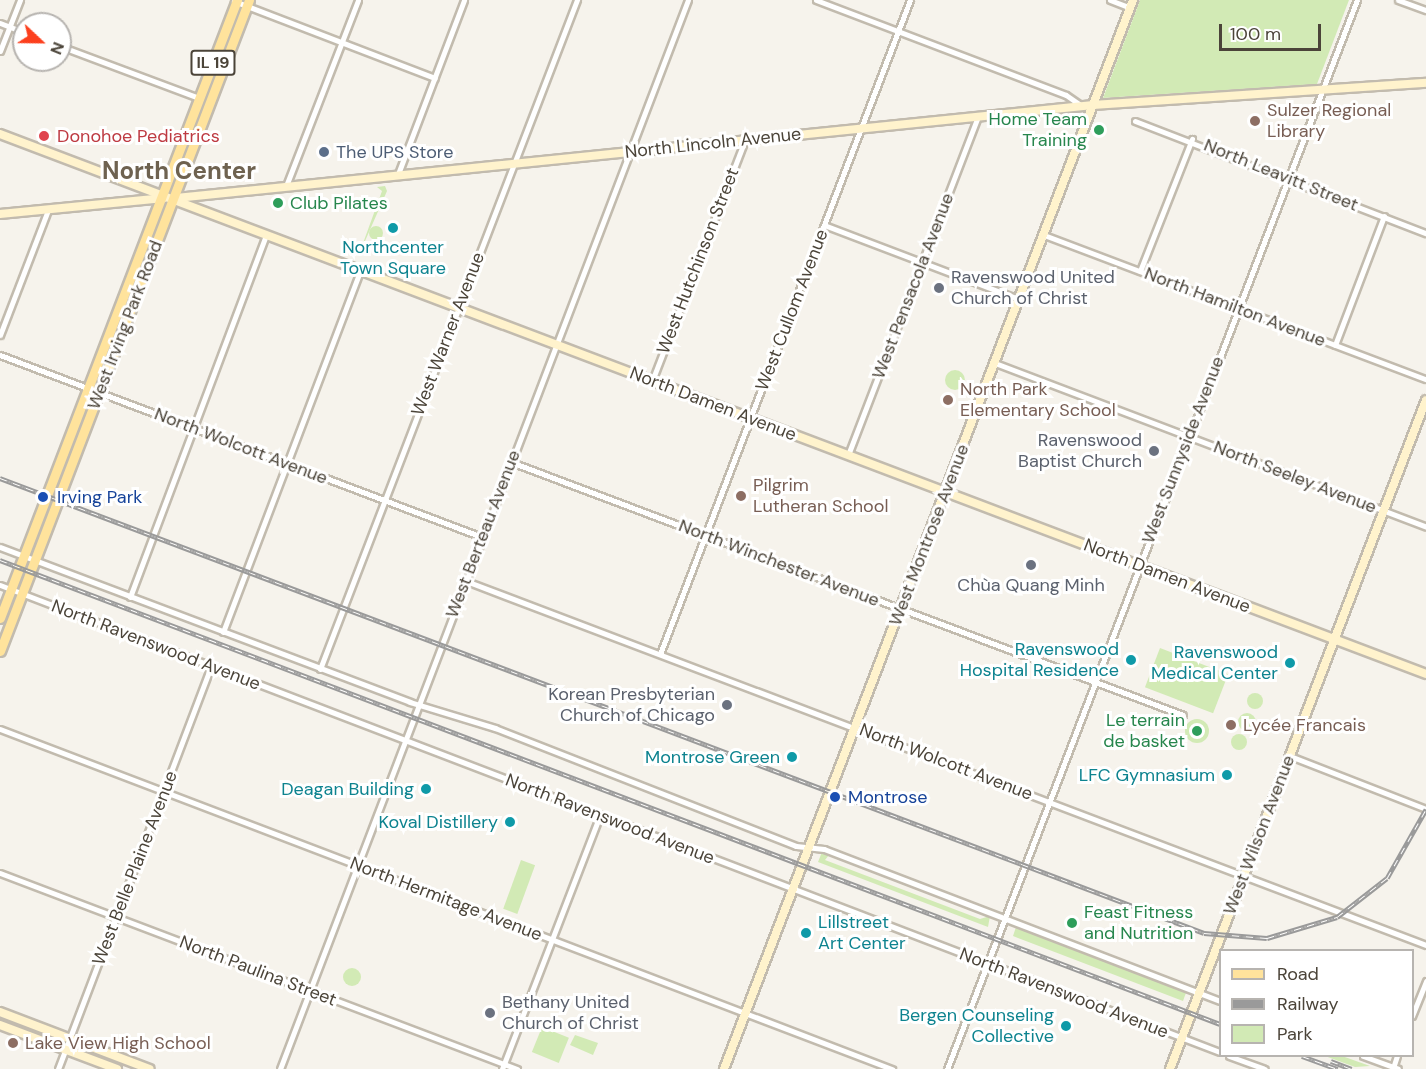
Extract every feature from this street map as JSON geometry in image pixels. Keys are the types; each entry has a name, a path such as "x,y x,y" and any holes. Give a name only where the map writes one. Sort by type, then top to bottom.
{"main road":[{"name":"West Irving Park Road","path":"0,618 200,98 235,1"},
{"name":"West Irving Park Road","path":"0,651 248,3"},
{"name":"West Montrose Avenue","path":"724,1069 1132,4"},
{"name":"North Lincoln Avenue","path":"0,214 162,196 173,198 1082,106 1426,82"},
{"path":"0,134 162,196"},
{"name":"North Damen Avenue","path":"173,198 266,236 1426,674"},
{"name":"West Wilson Avenue","path":"1170,1069 1426,400"},
{"path":"0,1012 148,1069"},
{"path":"0,1025 117,1069"}],"street":[{"path":"0,51 20,0"},
{"path":"286,186 358,0"},
{"path":"398,174 464,0"},
{"name":"West Warner Avenue","path":"320,669 577,0"},
{"name":"West Berteau Avenue","path":"280,1069 688,0"},
{"path":"816,0 1066,95 1082,106"},
{"name":"West Cullom Avenue","path":"660,654 910,0"},
{"path":"1110,0 1132,4"},
{"name":"West Sunnyside Avenue","path":"947,1069 1357,0"},
{"path":"1398,0 1426,10"},
{"path":"235,1 248,3 435,78"},
{"path":"0,23 12,28"},
{"path":"72,50 200,98"},
{"name":"West Pensacola Avenue","path":"848,456 978,116"},
{"name":"North Leavitt Street","path":"1135,121 1192,140 1426,233"},
{"name":"West Hutchinson Street","path":"652,381 745,140"},
{"path":"1140,271 1192,140"},
{"path":"0,335 48,210"},
{"path":"1335,345 1384,216"},
{"path":"824,225 1019,299"},
{"name":"North Hamilton Avenue","path":"1044,235 1426,379"},
{"path":"130,597 266,236"},
{"path":"224,632 360,271"},
{"name":"North Wolcott Avenue","path":"0,355 482,537"},
{"name":"North Seeley Avenue","path":"995,363 1426,527"},
{"name":"North Winchester Avenue","path":"511,462 1183,716"},
{"name":"North Ravenswood Avenue","path":"0,547 320,669 495,728 796,846 810,846 1219,1000"},
{"name":"North Wolcott Avenue","path":"466,581 1426,945"},
{"name":"North Ravenswood Avenue","path":"0,585 1219,1051"},
{"name":"West Belle Plaine Avenue","path":"58,1069 211,666"},
{"name":"North Hermitage Avenue","path":"0,729 891,1069"},
{"path":"1290,756 1426,809"},
{"path":"503,1066 600,815"},
{"name":"North Paulina Street","path":"0,873 310,990 503,1066 517,1069"},
{"path":"1414,1013 1426,981"},
{"path":"1232,1057 1265,1069"},
{"path":"1366,1057 1394,1068"}],"green space":[{"path":"1140,0 1349,0 1317,84 1103,98"},
{"path":"219,57 219,68 197,125 197,114"},
{"path":"385,186 387,191 358,257 382,191 377,187"},
{"path":"376,226 381,228 383,233 381,238 376,240 371,238 369,233 371,228"},
{"path":"138,267 138,281 115,338 112,337"},
{"path":"955,370 962,373 965,380 962,387 955,390 948,387 945,380 948,373"},
{"path":"1160,648 1228,674 1213,713 1145,687"},
{"path":"1255,693 1261,695 1263,701 1261,707 1255,709 1249,707 1247,701 1249,695"},
{"path":"1243,713 1251,713 1256,718 1254,729 1243,731 1238,726 1238,718"},
{"name":"Le terrain de basket","path":"1197,719 1205,723 1209,731 1205,739 1197,743 1189,739 1185,731 1189,723"},
{"path":"1239,734 1245,736 1247,742 1245,748 1239,750 1233,748 1231,742 1233,736"},
{"path":"822,852 829,855 825,860 980,919 990,916 988,927 818,862"},
{"path":"521,860 535,865 517,914 503,909"},
{"path":"1016,927 1187,990 1183,1001 1013,936"},
{"path":"352,968 358,971 361,977 358,983 352,986 346,983 343,977 346,971"},
{"path":"542,1027 569,1038 559,1063 532,1052"},
{"path":"575,1035 598,1043 593,1055 570,1045"},
{"path":"1328,1057 1345,1057 1370,1066 1355,1067"}],"railway":[{"path":"0,478 1204,933 1267,938 1337,917 1387,878 1426,809"},
{"path":"0,560 1219,1024"},
{"path":"1305,1057 1338,1069"},
{"path":"1331,1061 1352,1069"}],"place":[{"name":"Sulzer Regional Library","path":"1255,121"},
{"name":"Home Team Training","path":"1099,130"},
{"name":"Donohoe Pediatrics","path":"44,136"},
{"name":"The UPS Store","path":"324,152"},
{"name":"Club Pilates","path":"278,203"},
{"name":"Northcenter Town Square","path":"393,228"},
{"name":"Ravenswood United Church of Christ","path":"939,288"},
{"name":"North Park Elementary School","path":"948,400"},
{"name":"Ravenswood Baptist Church","path":"1154,451"},
{"name":"Pilgrim Lutheran School","path":"741,496"},
{"name":"Irving Park","path":"43,497"},
{"name":"Chùa Quang Minh","path":"1031,565"},
{"name":"Ravenswood Hospital Residence","path":"1131,660"},
{"name":"Ravenswood Medical Center","path":"1290,663"},
{"name":"Korean Presbyterian Church of Chicago","path":"727,705"},
{"name":"Lycée Francais","path":"1231,725"},
{"name":"Le terrain de basket","path":"1197,731"},
{"name":"Montrose Green","path":"792,757"},
{"name":"LFC Gymnasium","path":"1227,775"},
{"name":"Deagan Building","path":"426,789"},
{"name":"Montrose","path":"835,797"},
{"name":"Koval Distillery","path":"510,822"},
{"name":"Feast Fitness and Nutrition","path":"1072,923"},
{"name":"Lillstreet Art Center","path":"806,933"},
{"name":"Bethany United Church of Christ","path":"490,1013"},
{"name":"Bergen Counseling Collective","path":"1066,1026"},
{"name":"Lake View High School","path":"13,1043"}],"district":[{"name":"North Center","path":"179,171"}]}
